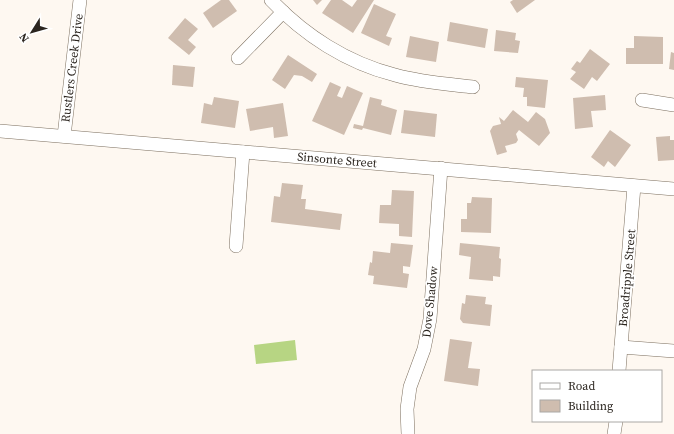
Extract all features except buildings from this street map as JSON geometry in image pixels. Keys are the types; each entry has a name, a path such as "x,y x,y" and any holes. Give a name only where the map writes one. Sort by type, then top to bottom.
{"street":[{"name":"Rustlers Creek Drive","path":"64,136 80,0"},
{"path":"271,0 304,30 345,56 369,67 420,81 473,87"},
{"path":"238,58 283,12"},
{"path":"642,100 674,105"},
{"name":"Sinsonte Street","path":"0,131 674,189"},
{"path":"236,246 243,152"},
{"name":"Dove Shadow","path":"408,434 407,409 410,388 424,349 430,319 441,168"},
{"name":"Broadripple Street","path":"619,370 634,186"},
{"path":"621,347 674,351"},
{"path":"614,434 616,422"}],"green space":[{"path":"295,340 297,360 256,364 254,345"}]}
